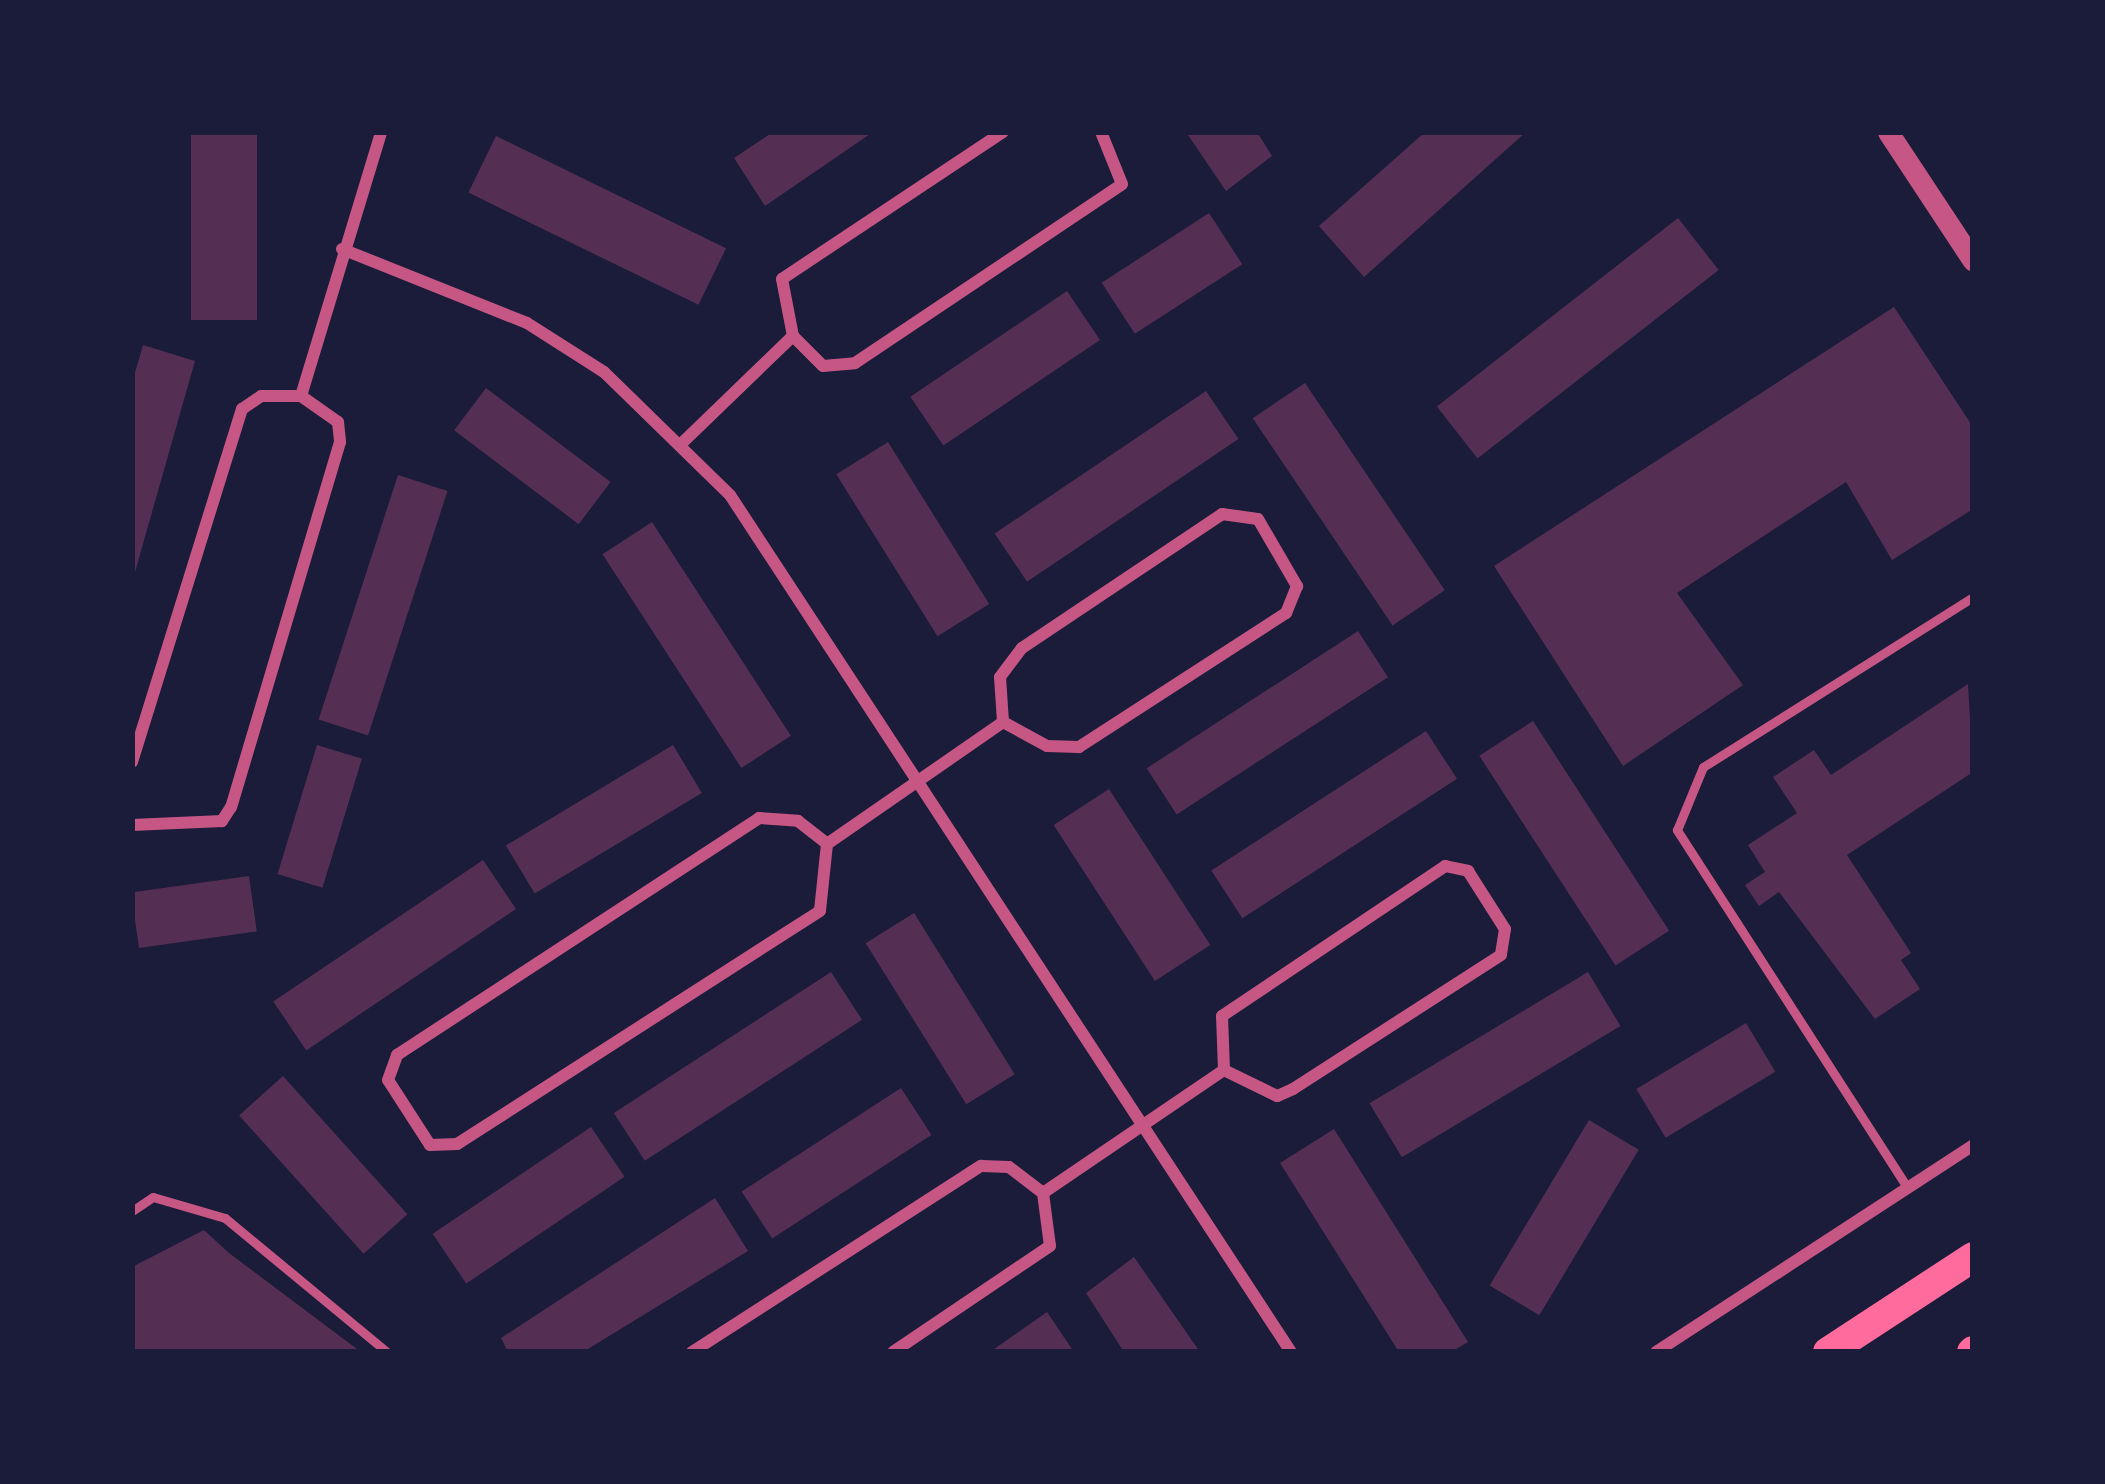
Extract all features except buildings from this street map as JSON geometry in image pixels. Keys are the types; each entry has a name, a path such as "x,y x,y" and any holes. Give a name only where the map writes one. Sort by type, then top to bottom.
{"main road":[{"path":"1828,1352 1973,1257"}],"street":[{"path":"301,395 381,132"},
{"path":"1004,132 782,279 793,336 823,366 855,363 1122,184 1101,132"},
{"path":"1888,132 1973,261"},
{"path":"342,249 527,323 604,372 681,443 769,544 1291,1352"},
{"path":"681,443 793,336"},
{"path":"132,762 242,409 261,396 301,395 338,422 340,442 231,807 222,821 132,825"},
{"path":"1222,514 1258,519 1297,586 1286,613 1079,747 1048,746 1003,722 1000,677 1022,648 1222,514"},
{"path":"827,844 1003,722"},
{"path":"759,818 797,821 827,844 828,889 800,928 443,1152 396,1098 397,1055 759,818"},
{"path":"1445,866 1468,871 1505,929 1501,955 1293,1090 1277,1096 1224,1070 1222,1016 1445,866"},
{"path":"1043,1192 1224,1070"},
{"path":"1656,1352 1973,1144"},
{"path":"692,1352 981,1166 1009,1167 1043,1192 1050,1246 893,1352"}],"lane":[{"path":"1907,1187 1677,830 1703,767 1973,597"},
{"path":"132,1211 153,1197 225,1218 387,1352"}]}
